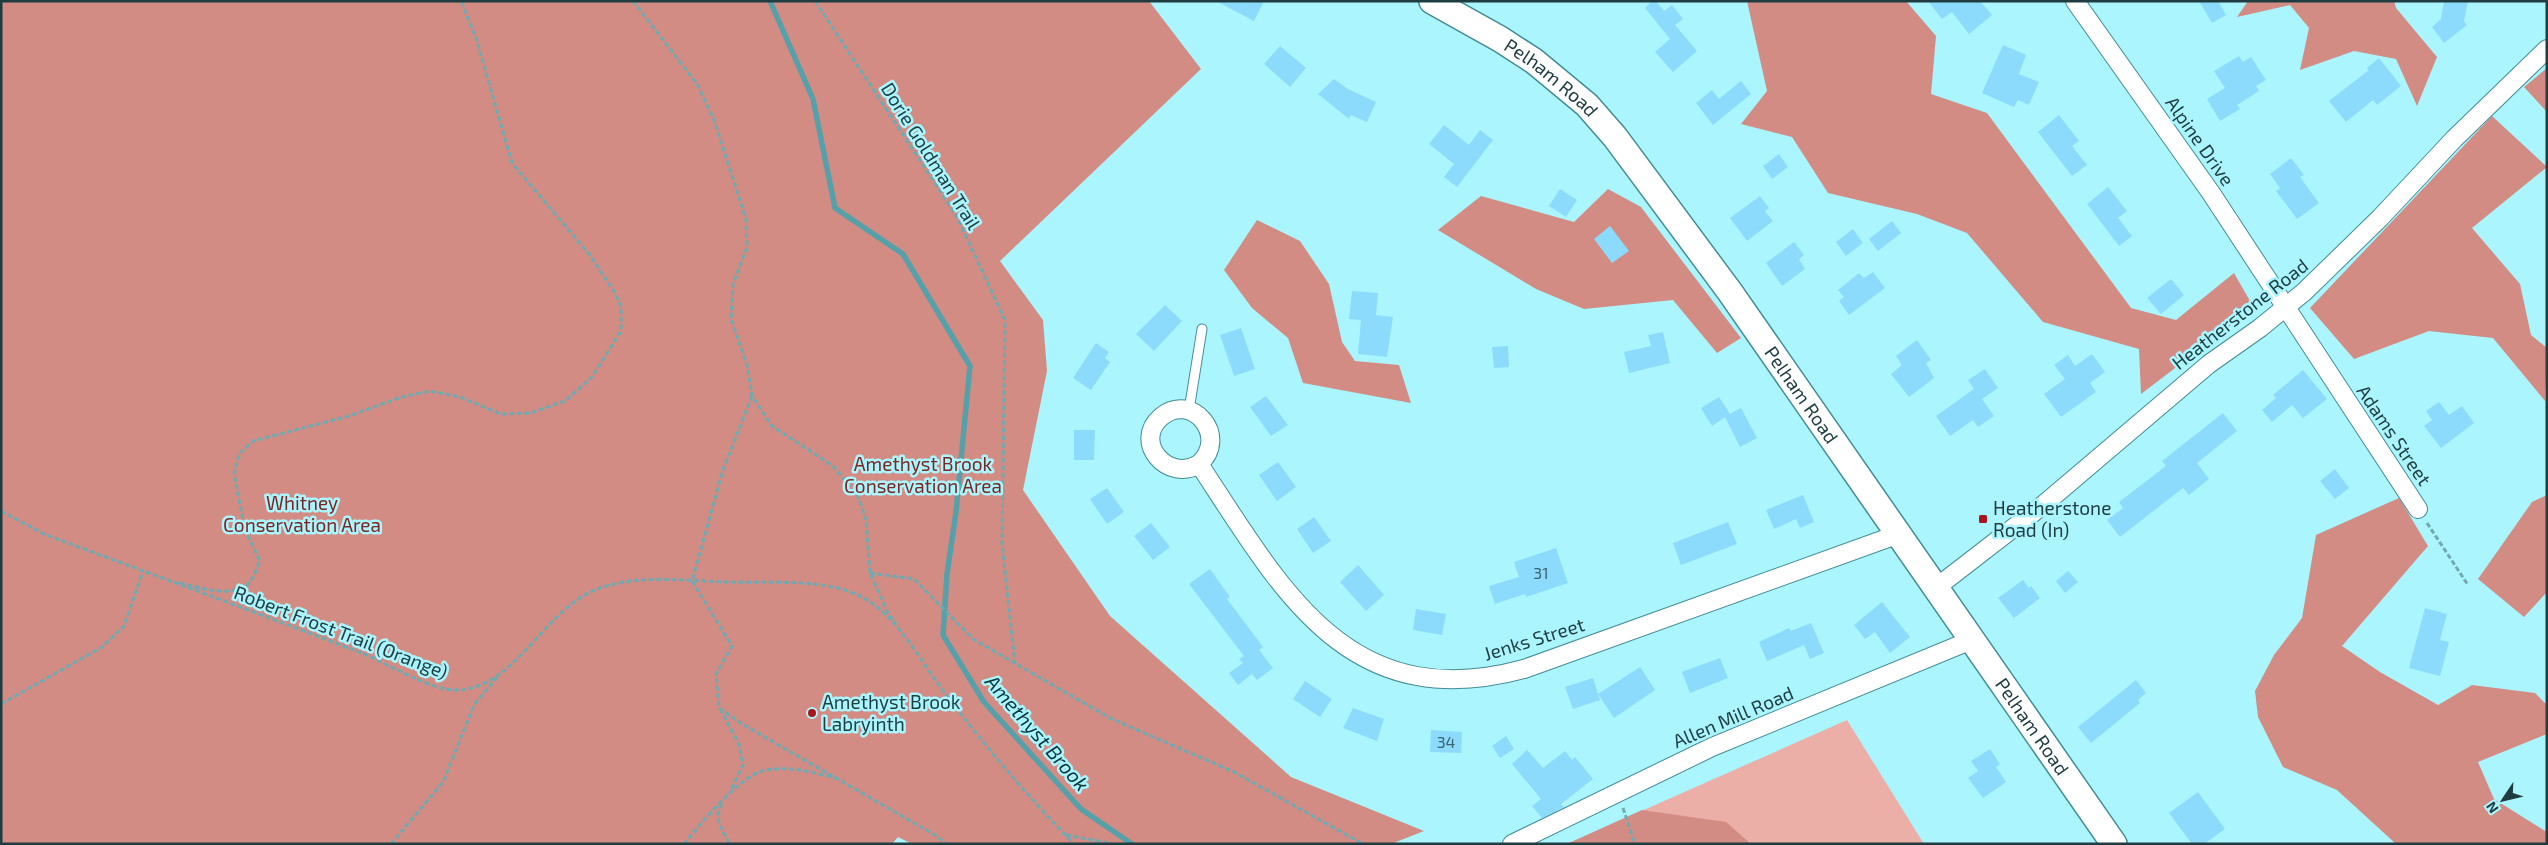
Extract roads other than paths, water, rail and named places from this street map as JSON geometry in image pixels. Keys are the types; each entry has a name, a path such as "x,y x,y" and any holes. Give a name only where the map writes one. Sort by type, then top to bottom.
{"main road":[{"name":"Pelham Road","path":"1432,1 1520,52 1559,81 1599,118 1708,262 1974,639 2114,844"}],"street":[{"name":"Alpine Drive","path":"2075,1 2206,187 2285,309"},
{"name":"Heatherstone Road","path":"1937,587 2050,500 2209,364 2285,309 2342,256 2454,139 2547,50"},
{"name":"Adams Street","path":"2285,309 2418,508"},
{"path":"1189,410 1204,420 1211,437 1207,455 1199,464 1184,470 1168,467 1160,461 1152,447 1152,431 1161,417 1171,411 1189,410"},
{"name":"Jenks Street","path":"1199,464 1272,573 1315,624 1345,646 1374,662 1404,672 1431,677 1488,677 1524,669 1899,534"},
{"name":"Allen Mill Road","path":"1512,844 1712,747 1974,639"}],"lane":[{"path":"1189,410 1202,329"}],"waterway":[{"name":"Amethyst Brook","path":"770,1 813,99 835,208 903,254 970,366 956,512 947,574 943,635 984,702 1081,809 1132,844"}],"place":[{"name":"Heatherstone Road (In)","path":"1983,519"},
{"name":"Amethyst Brook Labryinth","path":"812,713"}],"park label":[{"name":"Amethyst Brook Conservation Area","path":"923,475"},
{"name":"Whitney Conservation Area","path":"302,514"}]}
